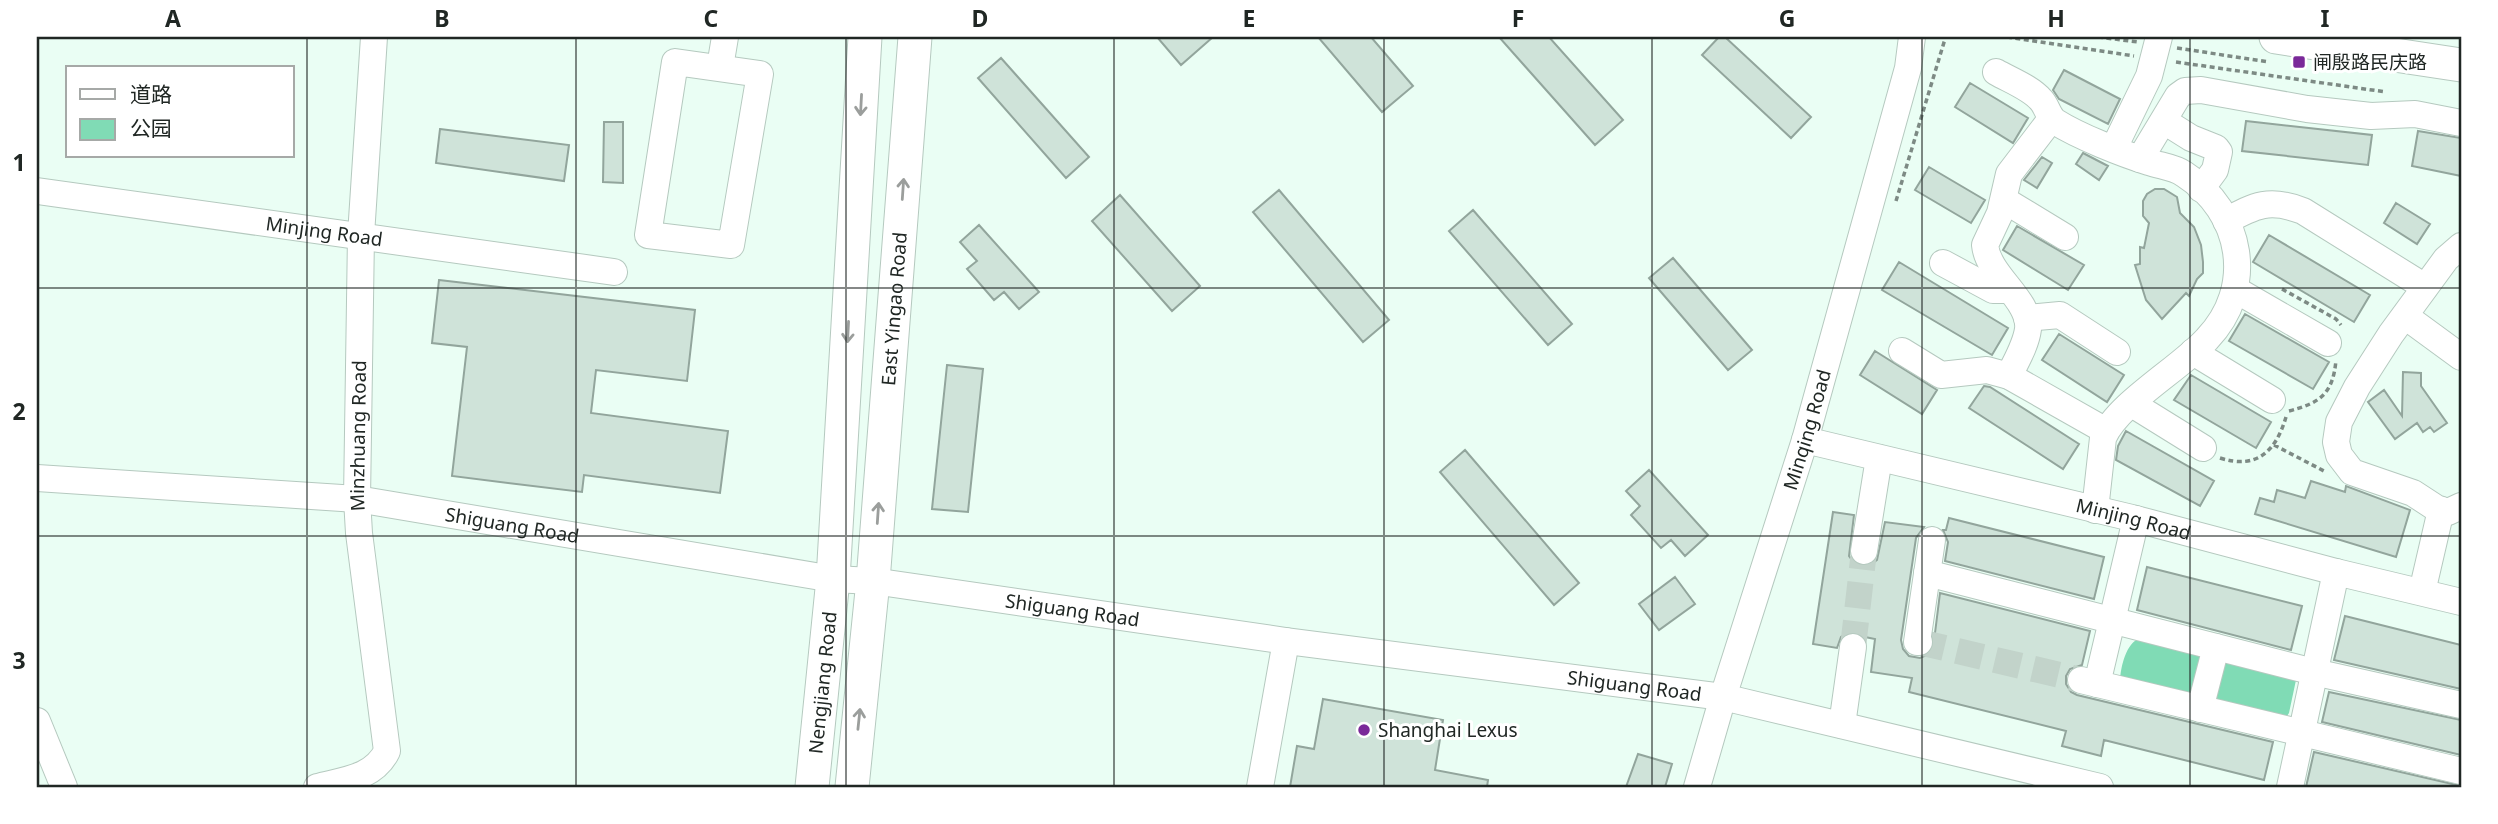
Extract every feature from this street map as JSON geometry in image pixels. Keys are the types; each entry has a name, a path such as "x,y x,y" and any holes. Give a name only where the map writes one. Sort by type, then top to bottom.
{"main road":[{"path":"833,579 865,37"},
{"name":"East Yingao Road","path":"873,582 915,37"},
{"path":"2276,37 2461,65"},
{"name":"Nengjiang Road","path":"812,787 833,579"},
{"name":"Nengjiang Road","path":"852,787 873,582"}],"street":[{"name":"Minzhuang Road","path":"317,787 365,775 382,762 387,751 357,499 360,235 374,37"},
{"path":"720,67 726,37"},
{"name":"Minqing Road","path":"1697,787 1805,440 1908,68 1912,37"},
{"name":"Minqing Road","path":"1908,68 1938,37"},
{"path":"2114,148 2149,76 2156,48"},
{"path":"675,62 720,67 760,74 731,245 648,235 675,62"},
{"path":"1996,72 2040,98 2051,118 2140,159 2183,173 2214,200 2226,221 2238,259 2235,289 2222,322 2206,341 2132,404 2106,431 2095,510"},
{"path":"2140,159 2178,96 2185,91 2201,90 2307,109 2371,117 2415,114 2461,123"},
{"path":"2009,376 2026,340 2029,326 2009,289 1991,265 1985,245 1998,220 2009,174 2051,118"},
{"path":"2164,121 2191,138 2212,145 2219,152 2215,170 2201,189"},
{"name":"Minjing Road","path":"37,191 614,272"},
{"path":"2004,200 2066,237"},
{"path":"2226,221 2262,204 2290,206 2303,211 2425,287"},
{"path":"2422,592 2451,508 2352,472 2344,465 2336,442 2339,422 2351,396 2446,258 2461,246"},
{"path":"1943,263 1993,290 2009,289"},
{"path":"2235,289 2335,344"},
{"path":"2027,318 2060,315 2117,352"},
{"path":"2405,316 2461,356"},
{"path":"1902,351 1941,374 1987,370 2009,376 2106,431"},
{"path":"2193,352 2272,400"},
{"path":"2132,404 2203,448"},
{"name":"Minjing Road","path":"1805,440 2136,519 2336,572 2461,601"},
{"path":"1864,551 1879,458"},
{"name":"Shiguang Road","path":"37,478 357,499 833,579 873,582 1286,641 1723,697 2100,787"},
{"path":"2136,519 2111,620 2089,682 2461,771"},
{"path":"1919,642 1932,540"},
{"path":"2290,787 2336,572"},
{"path":"1927,573 2314,672 2461,705"},
{"path":"1260,787 1286,641"},
{"path":"1842,725 1853,647"},
{"path":"2200,709 2216,647"},
{"path":"37,721 64,787"}],"path":[{"path":"1893,209 1938,37"},
{"path":"2007,37 2156,48 2394,93"},
{"path":"2203,448 2213,456 2230,461 2256,460 2274,445 2288,411 2316,404 2330,383 2335,344 2341,324 2281,289"},
{"path":"2274,445 2321,471 2328,472 2344,465"}],"green space":[{"path":"2140,638 2203,654 2193,698 2120,680 2128,650"},
{"path":"2222,659 2296,680 2289,713 2285,719 2216,705 2210,695"}],"building":[{"path":"1157,37 1213,37 1181,65"},
{"path":"1318,37 1371,37 1413,86 1382,112"},
{"path":"1499,37 1549,37 1623,120 1595,145"},
{"path":"1719,37 1725,37 1811,117 1791,138 1702,55"},
{"path":"1001,58 1089,157 1066,178 978,78"},
{"path":"2064,70 2120,99 2108,124 2059,99 2053,90"},
{"path":"1970,83 2028,118 2013,143 1955,107"},
{"path":"2246,121 2372,135 2368,165 2242,151"},
{"path":"604,122 623,122 623,183 603,182"},
{"path":"440,129 569,145 564,181 436,163"},
{"path":"2418,131 2461,138 2461,176 2412,166"},
{"path":"2083,153 2108,166 2099,180 2076,164"},
{"path":"2042,157 2052,163 2037,188 2024,180"},
{"path":"1929,167 1985,200 1971,223 1915,190"},
{"path":"2155,189 2164,189 2177,197 2180,213 2194,227 2201,245 2203,262 2203,273 2189,296 2186,293 2162,319 2146,300 2135,265 2140,264 2140,247 2144,248 2149,223 2143,216 2143,201 2147,194"},
{"path":"1279,190 1389,320 1363,342 1253,212"},
{"path":"1120,195 1200,286 1172,311 1092,221"},
{"path":"2396,203 2430,224 2417,244 2384,223"},
{"path":"1473,210 1572,324 1548,345 1449,231"},
{"path":"979,225 1039,292 1019,309 1004,292 994,300 967,269 977,261 960,242"},
{"path":"2017,226 2084,265 2068,290 2003,250"},
{"path":"2269,235 2370,295 2354,322 2253,262"},
{"path":"1673,258 1752,350 1728,370 1649,278"},
{"path":"1899,262 2008,328 1992,355 1882,290"},
{"path":"439,280 695,310 687,381 596,370 591,413 728,431 720,493 584,475 582,492 452,476 467,347 432,343"},
{"path":"2245,314 2329,362 2313,389 2229,341"},
{"path":"2059,334 2124,375 2107,402 2042,360"},
{"path":"1875,351 1937,390 1922,414 1860,375"},
{"path":"947,365 983,369 968,512 932,509"},
{"path":"2403,372 2421,373 2421,386 2447,423 2434,432 2430,427 2423,432 2417,423 2395,439 2368,402 2384,390 2402,416"},
{"path":"2191,375 2271,422 2256,448 2174,400"},
{"path":"1984,386 1990,387 2079,444 2063,469 1969,408"},
{"path":"2126,431 2214,481 2200,506 2116,460 2118,446"},
{"path":"1465,450 1579,583 1554,605 1440,472"},
{"path":"1649,470 1708,535 1685,556 1671,540 1661,548 1631,515 1640,506 1626,491"},
{"path":"2311,481 2345,492 2346,486 2410,510 2396,557 2255,514 2260,498 2274,502 2277,490 2305,498"},
{"path":"1833,512 1854,515 1849,556 1854,563 1861,566 1869,566 1877,560 1885,522 1924,527 1916,538 1901,640 1903,649 1909,656 1920,658 1933,649 1940,593 2090,631 2082,665 2070,669 2066,676 2066,684 2071,692 2273,742 2264,780 2104,740 2101,756 2062,746 2066,731 1909,692 1912,678 1871,672 1875,639 1855,631 1841,637 1837,648 1813,644"},
{"path":"1949,518 2104,557 2094,599 1945,561 1948,542 1943,530 1946,530"},
{"path":"2147,567 2302,606 2291,650 2137,610"},
{"path":"1675,577 1695,604 1659,630 1639,604"},
{"path":"2345,616 2461,645 2461,689 2334,660"},
{"path":"2329,692 2461,720 2461,755 2322,722"},
{"path":"1323,699 1443,720 1435,770 1488,780 1487,787 1290,787 1297,746 1314,749"},
{"path":"2314,752 2461,786 2461,787 2306,787"},
{"path":"1638,754 1672,764 1665,787 1626,787"}],"tunnel":[{"path":"1853,647 1864,551"},
{"path":"1919,642 2081,680"}],"place":[{"name":"闸殷路民庆路","path":"2299,62"},
{"name":"Shanghai Lexus","path":"1364,730"}]}
